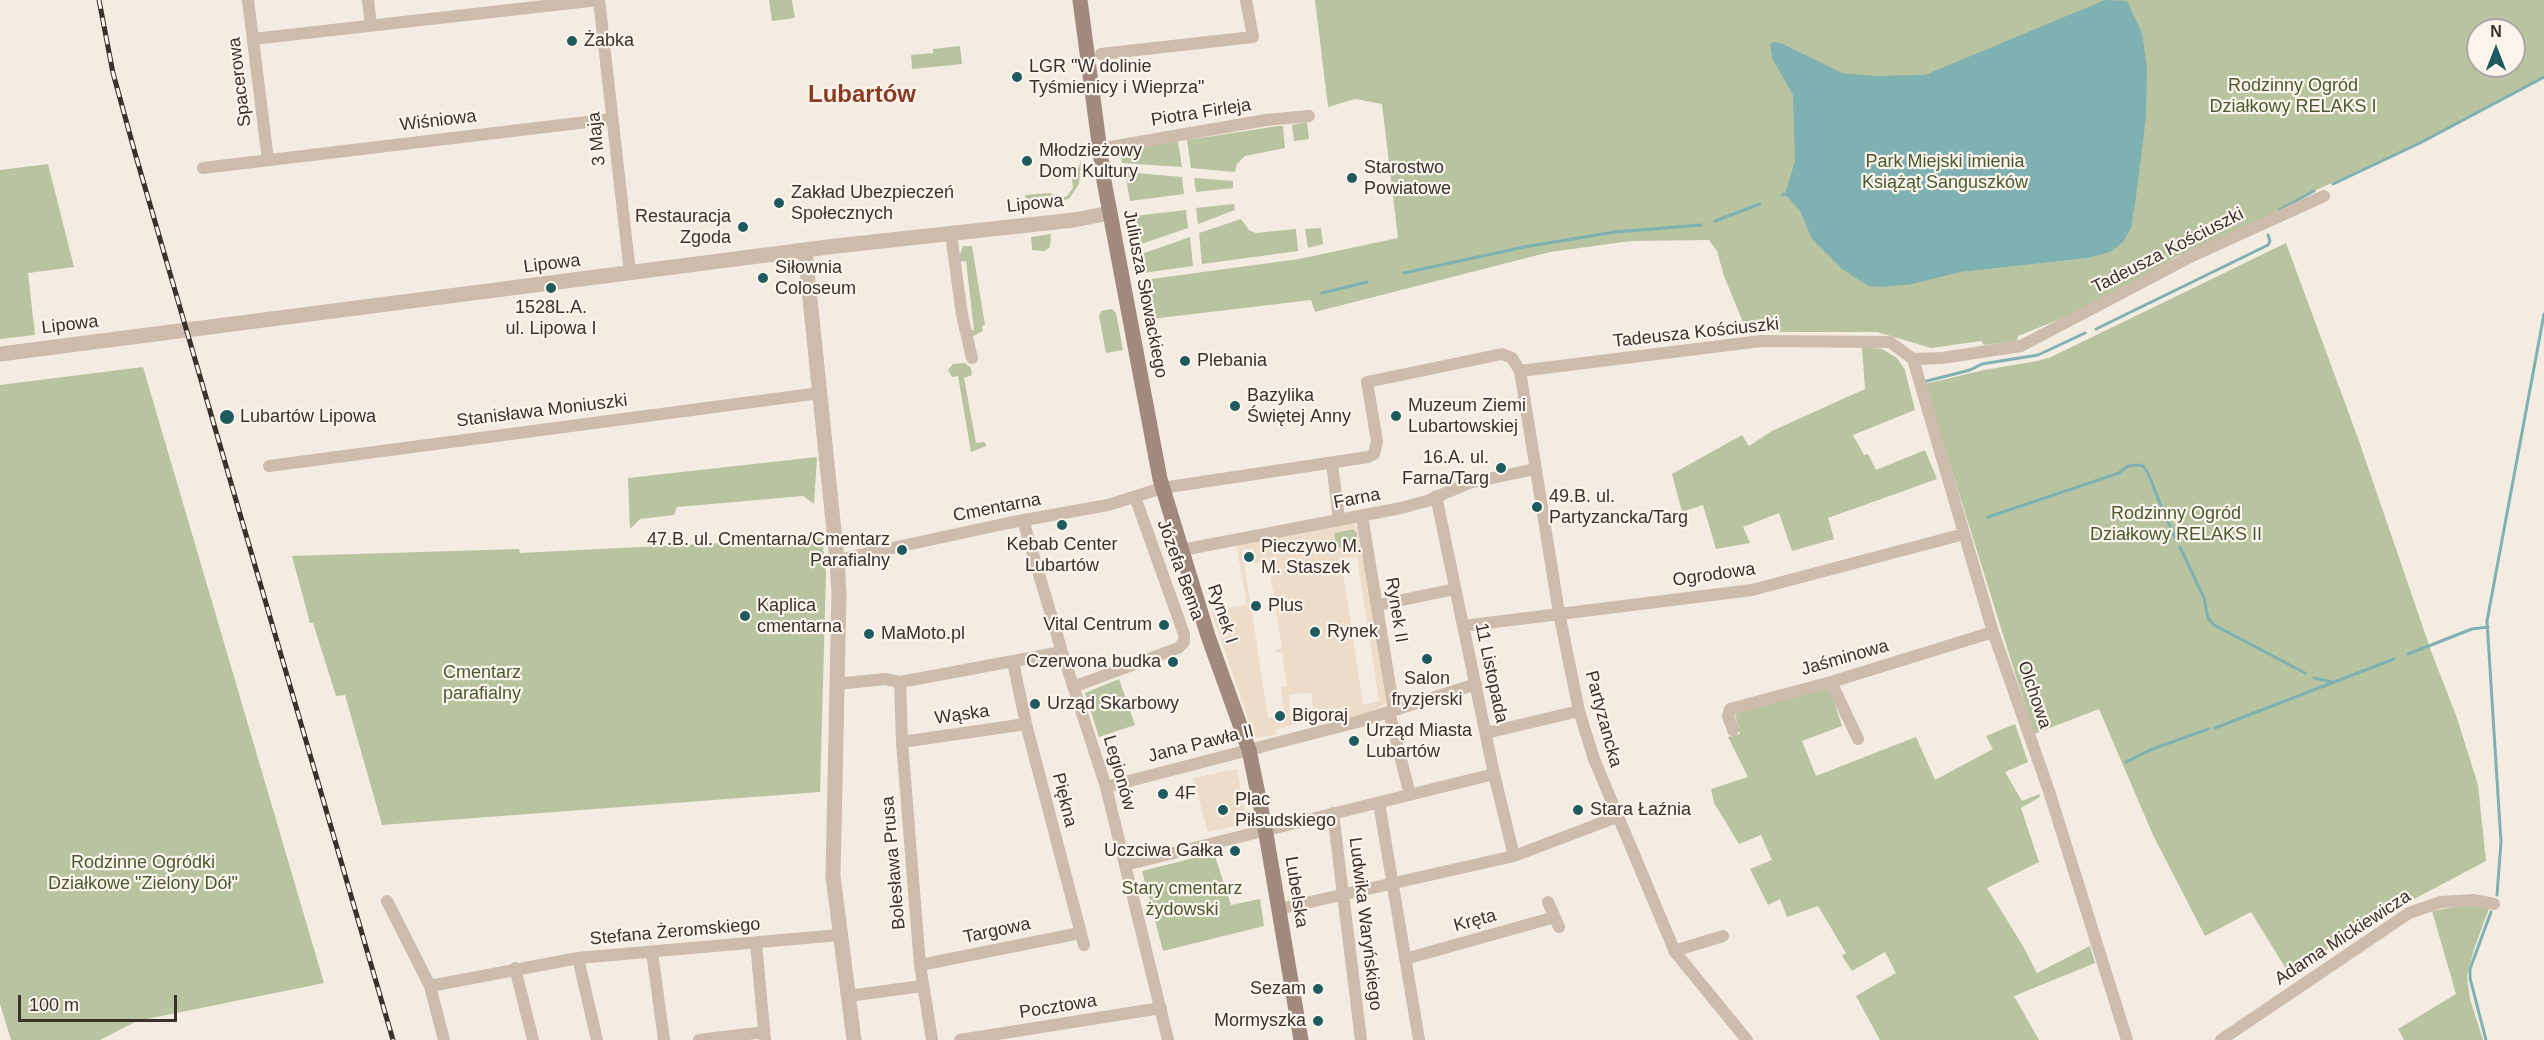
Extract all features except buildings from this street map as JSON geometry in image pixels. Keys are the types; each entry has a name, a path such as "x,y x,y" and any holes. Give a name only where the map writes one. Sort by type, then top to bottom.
{"main road":[{"name":"Juliusza Słowackiego","path":"1080,0 1099,149 1162,488"},
{"name":"Rynek I","path":"1162,488 1208,636 1249,750"},
{"name":"Lubelska","path":"1249,750 1265,828 1301,1040"}],"street":[{"name":"Spacerowa","path":"249,0 268,160"},
{"path":"368,0 371,25"},
{"path":"253,39 599,0"},
{"name":"3 Maja","path":"599,0 630,273"},
{"path":"1101,54 1253,38 1246,0"},
{"name":"Piotra Firleja","path":"1099,149 1266,120 1309,116"},
{"name":"Wiśniowa","path":"203,168 612,119"},
{"name":"Tadeusza Kościuszki","path":"1520,371 1761,340 1890,342 1914,359 1942,358 2021,346 2192,256 2324,196"},
{"name":"Lipowa","path":"0,354 1110,213"},
{"path":"951,234 963,322 972,358"},
{"path":"805,250 837,560 833,876 854,1040"},
{"path":"1162,488 1332,463 1374,454 1377,449 1367,382 1502,354 1512,358 1520,371"},
{"name":"Olchowa","path":"1914,359 1993,632 2049,791 2127,1040"},
{"name":"Partyzancka","path":"1520,371 1559,613 1579,711 1599,775 1674,951 1747,1040"},
{"name":"Stanisława Moniuszki","path":"269,466 820,393"},
{"path":"1332,463 1340,520"},
{"name":"Farna","path":"1182,550 1415,505 1469,483 1535,469"},
{"name":"Cmentarna","path":"837,560 1023,520 1089,509 1162,488"},
{"name":"11 Listopada","path":"1436,496 1494,774 1514,856"},
{"name":"Józefa Bema","path":"1072,687 1178,648 1184,642 1184,634 1135,497"},
{"name":"Rynek II","path":"1362,516 1378,605 1391,711 1410,795"},
{"name":"Legionów","path":"1023,520 1072,687 1106,787 1168,1040"},
{"name":"Ogrodowa","path":"1463,626 1752,590 1964,534"},
{"path":"1378,605 1455,589"},
{"name":"Jaśminowa","path":"1733,730 1728,716 1730,709 1831,682 1993,632"},
{"path":"837,684 885,680 900,682 1062,652"},
{"name":"Piękna","path":"1013,662 1026,723 1084,945"},
{"name":"Bolesława Prusa","path":"900,682 902,742 920,965 932,1040"},
{"path":"1831,682 1858,739"},
{"name":"Jana Pawła II","path":"1106,787 1391,711 1476,684"},
{"path":"1486,733 1579,711"},
{"name":"Wąska","path":"902,742 1026,723"},
{"path":"1125,865 1265,828 1494,774"},
{"path":"1378,802 1419,1040"},
{"name":"Ludwika Waryńskiego","path":"1333,813 1361,1040"},
{"path":"1279,909 1514,856 1617,817"},
{"name":"Adama Mickiewicza","path":"2221,1040 2409,913 2441,902 2473,900 2494,904"},
{"path":"387,901 430,986 444,1040"},
{"name":"Kręta","path":"1405,959 1557,922 1548,902"},
{"name":"Targowa","path":"920,965 1080,933"},
{"name":"Stefana Żeromskiego","path":"430,986 515,968 578,958 839,935"},
{"path":"1674,951 1723,936"},
{"path":"699,1040 765,1036 756,943"},
{"path":"652,952 664,1040"},
{"path":"578,958 597,1040"},
{"path":"515,968 533,1040"},
{"path":"848,996 922,986"},
{"name":"Pocztowa","path":"960,1040 1161,1008"}],"green space":[{"path":"769,0 792,0 795,18 772,21"},
{"name":"Park Miejski imienia Książąt Sanguszków","path":"1315,0 2544,0 2544,77 2420,143 2314,191 2273,214 2174,258 2154,271 2065,317 2018,336 2017,341 1984,345 1981,341 1931,348 1877,332 1747,332 1724,276 1717,251 1709,240 1631,241 1550,252 1315,312 1311,300 1151,319 1144,280 1299,259 1398,238 1382,104 1355,99 1328,107"},
{"path":"960,46 962,64 912,69 911,55 933,53 933,49"},
{"path":"1305,122 1309,139 1294,141 1292,125"},
{"path":"1283,126 1285,148 1245,156 1237,164 1235,172 1191,168 1187,140"},
{"path":"1178,141 1182,167 1122,163 1120,150"},
{"path":"1081,160 1079,184 1069,199 1026,207 1025,195 1050,193 1061,198 1067,196 1073,188 1072,179 1077,173"},
{"path":"48,164 74,267 28,273 35,335 0,339 0,170"},
{"path":"1125,172 1182,177 1184,194 1130,201"},
{"path":"1194,178 1233,181 1233,188 1196,192"},
{"path":"1234,204 1235,210 1198,224 1196,208"},
{"path":"1186,210 1188,228 1138,245 1134,216"},
{"path":"1241,219 1249,230 1256,233 1296,229 1298,251 1202,264 1199,233"},
{"path":"1321,228 1323,244 1308,248 1305,229"},
{"path":"1051,234 1050,247 1045,251 1032,250 1031,237"},
{"path":"1190,237 1193,266 1143,273 1139,255"},
{"name":"Rodzinny Ogród Działkowy RELAKS II","path":"2286,243 2457,718 2478,785 2486,861 2418,897 2288,972 2251,912 2205,936 2153,835 2099,709 2034,734 1925,384 2051,357"},
{"path":"963,246 972,246 985,325 982,326 983,331 969,338 967,332 974,330 966,261 960,262 959,257"},
{"path":"1112,309 1116,313 1123,350 1106,353 1099,316 1101,311"},
{"path":"1862,347 1882,349 1897,358 1905,370 1915,410 1853,435 1864,455 1868,454 1876,470 1925,450 1937,479 1828,518 1834,539 1792,551 1779,513 1743,527 1750,543 1716,549 1703,505 1682,512 1672,474 1742,435 1749,446 1772,431 1865,389"},
{"path":"965,363 971,368 972,375 964,378 976,443 985,442 986,446 971,452 958,376 952,377 948,370 953,364"},
{"name":"Rodzinne Ogródki Działkowe \"Zielony Dół\"","path":"143,367 324,983 137,1021 100,1040 11,1040 0,1004 0,385"},
{"path":"817,457 814,504 803,496 677,507 674,515 640,519 630,529 628,478"},
{"path":"1353,529 1357,533 1358,545 1336,548 1334,533"},
{"name":"Cmentarz parafialny","path":"822,538 826,573 820,792 382,825 345,695 336,696 313,623 310,623 292,556 519,549 520,553"},
{"path":"1119,679 1135,725 1099,737 1085,693"},
{"path":"1827,688 1833,698 1842,726 1802,741 1816,776 1916,737 1935,780 1993,749 1986,736 2015,724 2028,762 2005,772 2022,801 2039,794 2040,797 2021,808 2039,862 1987,888 2037,973 2090,946 2095,963 2014,996 2039,1040 1880,1040 1856,996 1896,973 1885,952 1852,971 1842,956 1846,953 1818,906 1787,917 1780,899 1768,905 1750,869 1772,860 1761,835 1739,844 1714,803 1711,789 1748,777 1728,737 1740,734 1735,715 1742,709"},
{"name":"Stary cmentarz żydowski","path":"1214,853 1231,905 1260,899 1264,926 1163,951 1142,871"},
{"path":"2460,906 2490,906 2467,976 2470,999 2483,1040 2404,1040 2398,1029 2456,994 2432,911"}],"shaded area":[{"name":"Rynek","path":"1343,524 1353,524 1360,529 1389,702 1365,714 1311,726 1309,721 1304,721 1275,730 1276,735 1255,738 1211,611 1247,605 1236,544","holes":["1353,529 1357,533 1358,545 1336,548 1334,533","1242,549 1253,549 1255,563 1260,563 1259,559 1268,558 1282,649 1276,650 1276,653 1282,652 1287,686 1281,688 1285,717 1268,718","1357,556 1379,701 1363,705 1341,559","1312,693 1313,715 1290,716 1289,694"]},
{"name":"Plac Piłsudskiego","path":"1237,769 1247,823 1208,832 1193,778"}],"water":[{"path":"2105,0 2127,1 2142,33 2147,69 2146,117 2136,197 2131,228 2123,242 2110,252 2087,258 1960,272 1912,284 1882,287 1868,286 1842,269 1812,239 1800,211 1785,194 1795,161 1793,95 1772,58 1770,44 1775,42 1783,44 1842,73 1876,76 1925,75"}],"waterway":[{"path":"2333,184 2420,143 2544,77"},
{"path":"2279,210 2314,191"},
{"path":"1715,221 1760,204"},
{"path":"1404,273 1524,247 1615,232 1701,225"},
{"path":"2096,329 2268,245 2270,241 2268,235"},
{"path":"1322,293 1367,282"},
{"path":"2497,895 2501,842 2487,621 2544,314"},
{"path":"1923,382 1970,370 1982,364 2038,355 2085,333"},
{"path":"1988,517 2119,473 2128,466 2138,465 2143,466 2148,473 2161,506"},
{"path":"2165,515 2177,541"},
{"path":"2180,547 2204,598 2208,618 2214,625 2305,673"},
{"path":"2408,654 2472,629 2488,627"},
{"path":"2215,728 2394,659"},
{"path":"2314,678 2332,682"},
{"path":"2126,762 2150,750 2208,729"},
{"path":"2486,1040 2470,978 2470,969 2491,912"}],"railway":[{"path":"99,0 113,73 135,153 393,1040"}],"place":[{"name":"Żabka","path":"572,41"},
{"name":"LGR \"W dolinie Tyśmienicy i Wieprza\"","path":"1017,77"},
{"name":"Młodzieżowy Dom Kultury","path":"1027,161"},
{"name":"Starostwo Powiatowe","path":"1352,178"},
{"name":"Zakład Ubezpieczeń Społecznych","path":"779,203"},
{"name":"Restauracja Zgoda","path":"743,227"},
{"name":"Siłownia Coloseum","path":"763,278"},
{"name":"1528L.A. ul. Lipowa I","path":"551,288"},
{"name":"Plebania","path":"1185,361"},
{"name":"Bazylika Świętej Anny","path":"1235,406"},
{"name":"Muzeum Ziemi Lubartowskiej","path":"1396,416"},
{"name":"Lubartów Lipowa","path":"227,417"},
{"name":"16.A. ul. Farna/Targ","path":"1501,468"},
{"name":"49.B. ul. Partyzancka/Targ","path":"1537,507"},
{"name":"Kebab Center Lubartów","path":"1062,525"},
{"name":"47.B. ul. Cmentarna/Cmentarz Parafialny","path":"902,550"},
{"name":"Pieczywo M. M. Staszek","path":"1249,557"},
{"name":"Plus","path":"1256,606"},
{"name":"Kaplica cmentarna","path":"745,616"},
{"name":"Vital Centrum","path":"1164,625"},
{"name":"Rynek","path":"1315,632"},
{"name":"MaMoto.pl","path":"869,634"},
{"name":"Salon fryzjerski","path":"1427,659"},
{"name":"Czerwona budka","path":"1173,662"},
{"name":"Urząd Skarbowy","path":"1035,704"},
{"name":"Bigoraj","path":"1280,716"},
{"name":"Urząd Miasta Lubartów","path":"1354,741"},
{"name":"4F","path":"1163,794"},
{"name":"Plac Piłsudskiego","path":"1223,810"},
{"name":"Stara Łaźnia","path":"1578,810"},
{"name":"Uczciwa Gałka","path":"1235,851"},
{"name":"Sezam","path":"1318,989"},
{"name":"Mormyszka","path":"1318,1021"}],"district":[{"name":"Lubartów","path":"862,95"}],"park label":[{"name":"Rodzinny Ogród Działkowy RELAKS I","path":"2293,96"}]}
